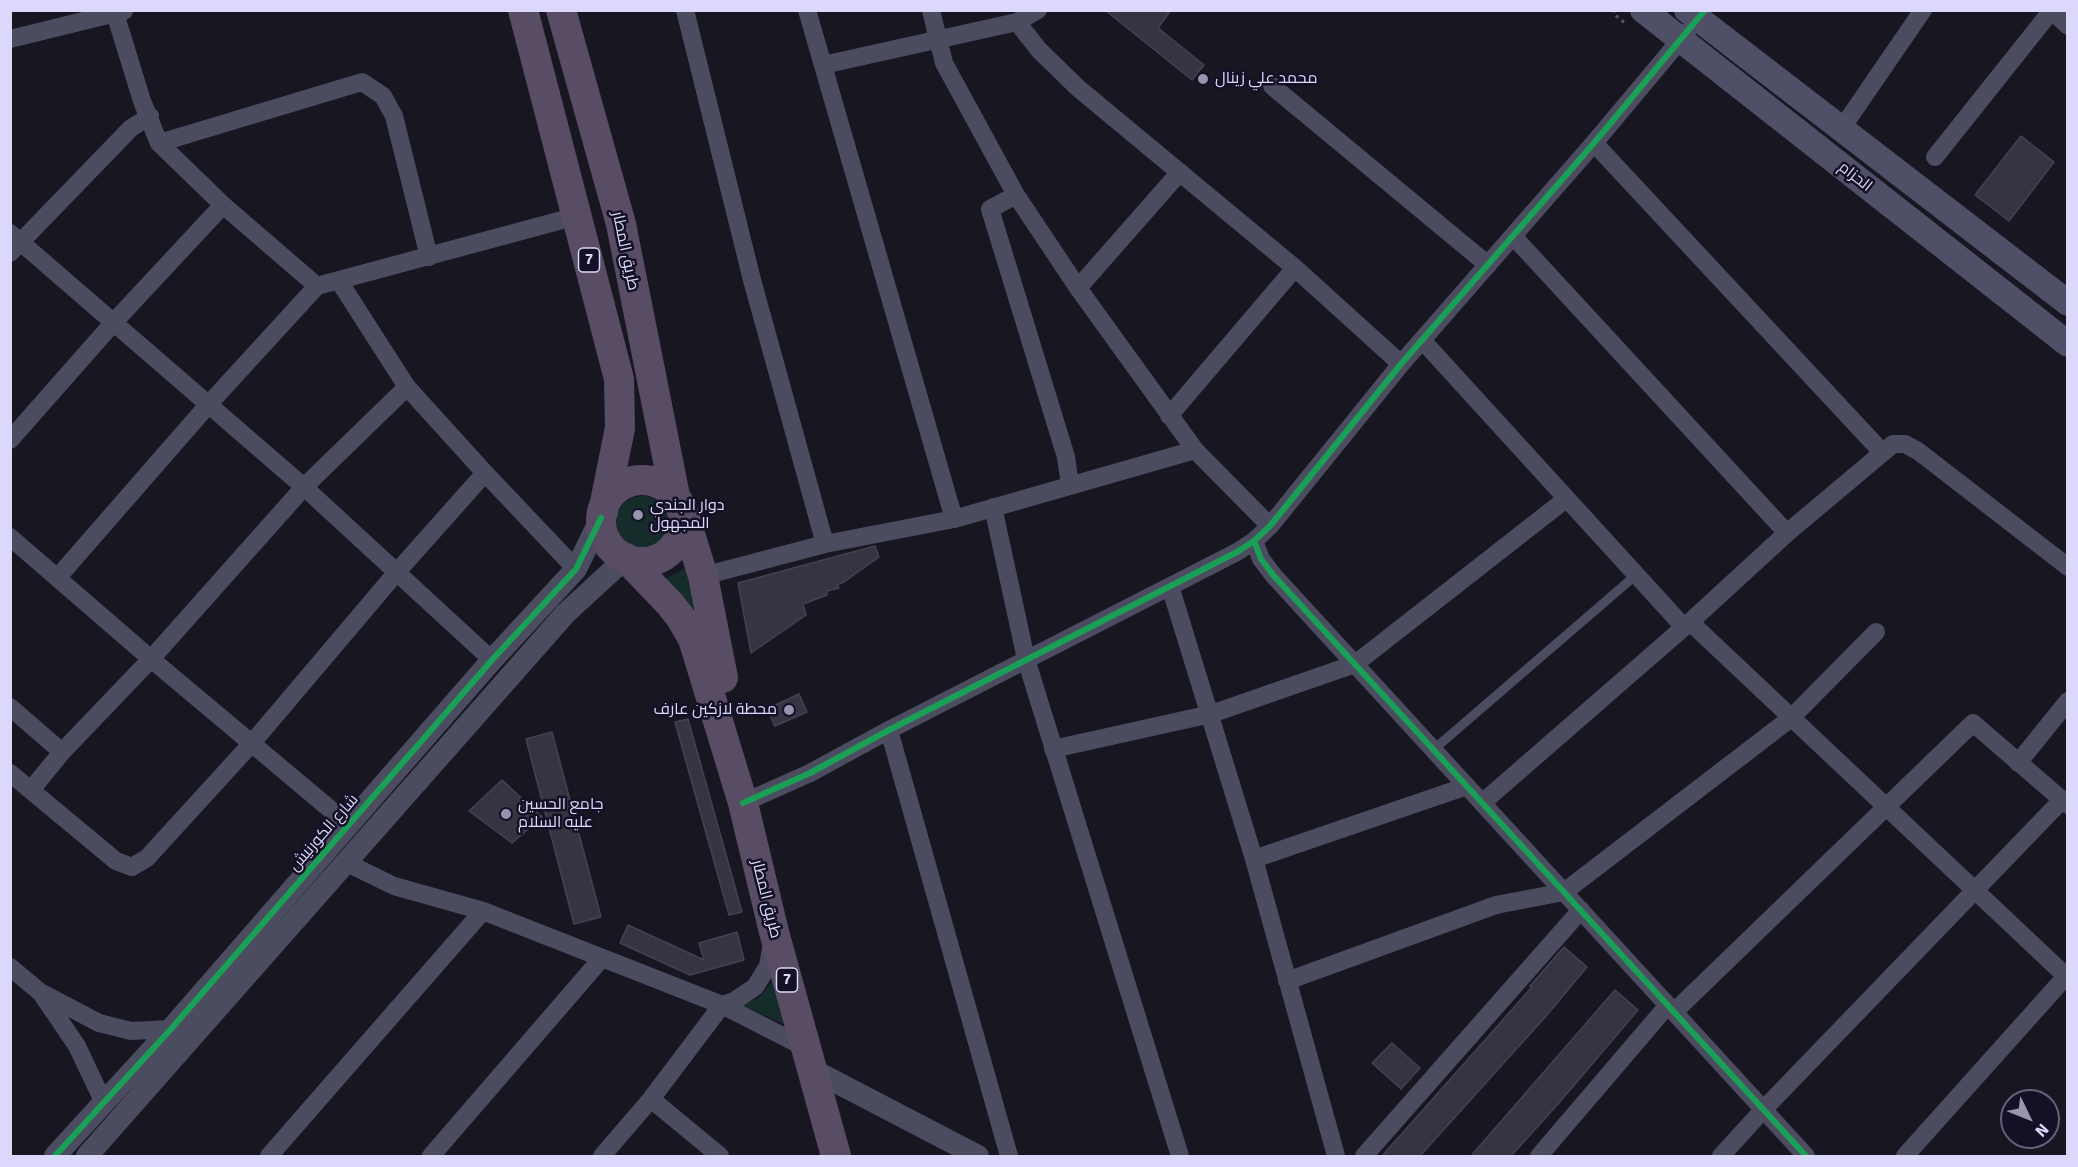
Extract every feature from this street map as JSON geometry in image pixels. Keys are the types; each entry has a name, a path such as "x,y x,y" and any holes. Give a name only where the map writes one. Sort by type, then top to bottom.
{"highway":[{"name":"7","path":"523,10 619,379 620,428 602,515"},
{"name":"طريق المطار","path":"561,10 621,224 678,501 703,576 716,649 734,725 733,735 726,746"},
{"path":"637,480 649,480 661,484 678,501 683,518 682,530 678,541 661,557 649,561 626,558 615,552 607,542 603,531 602,515 607,500 615,490 625,484 637,480"},
{"name":"طريق المطار","path":"626,558 669,604 693,639 742,802 774,933 836,1156"}],"main road":[{"name":"الحزام","path":"1697,13 2067,303"},
{"name":"الحزام","path":"1636,18 1681,40 2067,344"}],"street":[{"path":"685,10 752,280 825,544"},
{"path":"807,10 954,519"},
{"path":"931,10 945,63 1016,195 1078,288 1195,450 1270,526"},
{"path":"823,65 1017,22 1038,10"},
{"path":"1842,128 1923,10"},
{"path":"1935,157 2052,11 2067,26"},
{"path":"10,39 118,12 142,101 159,142 223,205 317,286"},
{"path":"742,802 801,778 1026,659 1237,552 1254,541 1270,526 1401,364 1681,40 1697,13"},
{"path":"1017,22 1039,50 1078,88 1295,268 1401,364"},
{"path":"159,142 362,82 383,96 394,116 429,257"},
{"path":"1272,86 1488,265"},
{"path":"150,116 131,128 14,243 114,322 304,487 492,660"},
{"path":"1594,143 1882,452"},
{"path":"1078,288 1180,172"},
{"path":"1016,195 990,209 1066,457 1070,485"},
{"path":"10,440 114,322 223,205"},
{"path":"58,577 207,405 317,286 577,216"},
{"path":"1513,236 1787,532"},
{"path":"1169,416 1295,268"},
{"path":"339,281 407,387 576,569"},
{"path":"1422,340 1636,575 1686,624 1791,718 2067,976 1905,1156"},
{"path":"31,790 62,752 151,659 304,487 407,387"},
{"path":"1482,803 1787,532 1893,444 1905,444 1918,451 2067,567"},
{"path":"703,576 825,544 954,519 1195,450"},
{"path":"10,773 116,861 132,867 147,858 252,743 396,573 485,473"},
{"path":"1053,749 1211,714 1355,664 1566,499"},
{"path":"993,507 1026,659 1180,1156"},
{"name":"شارع الكورنيش","path":"87,1156 125,1113 171,1029 492,660 576,569 602,515"},
{"path":"10,537 349,825"},
{"path":"1254,541 1261,559 1355,664 1806,1156"},
{"name":"شارع الكورنيش","path":"55,1156 119,1091 151,1066 345,862 566,613 626,558"},
{"path":"1170,585 1254,859 1336,1156"},
{"path":"1287,981 1496,905 1564,892 1791,718 1876,632"},
{"path":"2018,763 2067,701"},
{"path":"10,707 62,752"},
{"path":"1539,1156 1671,1009 1887,808 1973,723 2065,802 1975,891 1721,1156"},
{"path":"890,730 1009,1156"},
{"path":"1254,859 1467,786"},
{"path":"345,862 394,886 483,911 722,1005 808,1058 978,1156"},
{"path":"1364,1156 1581,910"},
{"path":"269,1156 483,911"},
{"path":"602,1156 651,1099 722,1005 750,992 764,976 774,933"},
{"path":"431,1156 602,958"},
{"path":"10,967 40,992 99,1023 131,1031 171,1029"},
{"path":"40,992 77,1046 91,1074 119,1091 125,1113"},
{"path":"131,1031 151,1066"},
{"path":"651,1099 718,1156"}],"lane":[{"path":"1433,750 1636,575"}],"path":[{"path":"1614,12 1636,18"}],"green space":[{"path":"637,496 647,496 661,503 668,522 661,541 647,548 637,548 627,544 620,537 616,527 616,517 620,507 627,500"},
{"path":"687,567 703,631 662,580"},
{"path":"773,981 786,1025 741,1005 759,998"}],"building":[{"path":"1105,10 1171,10 1158,28 1204,65 1192,80"},
{"path":"2021,136 2054,162 2009,221 1975,195"},
{"path":"875,546 879,557 837,585 839,588 827,591 827,595 803,604 806,615 751,653 738,583"},
{"path":"799,694 807,712 775,726 767,709"},
{"path":"688,719 742,912 729,915 675,722"},
{"path":"552,732 601,917 574,924 526,739"},
{"name":"جامع الحسين عليه السلام","path":"502,780 542,817 512,843 469,811"},
{"path":"628,925 704,960 699,943 737,932 744,960 690,975 620,943"},
{"path":"1564,947 1587,967 1547,1015 1420,1156 1382,1156 1532,987 1530,986"},
{"path":"1615,990 1638,1010 1558,1104 1511,1156 1471,1156"},
{"path":"1392,1043 1420,1068 1401,1089 1372,1063"}],"cycle path":[{"path":"743,803 810,773 889,730 1237,552 1254,541 1270,526 1401,364 1594,143 1705,10"},
{"path":"55,1156 171,1029 492,660 576,569 601,518"},
{"path":"1254,541 1261,559 1274,576 1806,1156"}],"place":[{"name":"محمد علي زينال","path":"1203,79"},
{"name":"دوار الجندي المجهول","path":"638,515"},
{"name":"محطة لازكين عارف","path":"789,710"},
{"name":"جامع الحسين عليه السلام","path":"506,814"}]}
